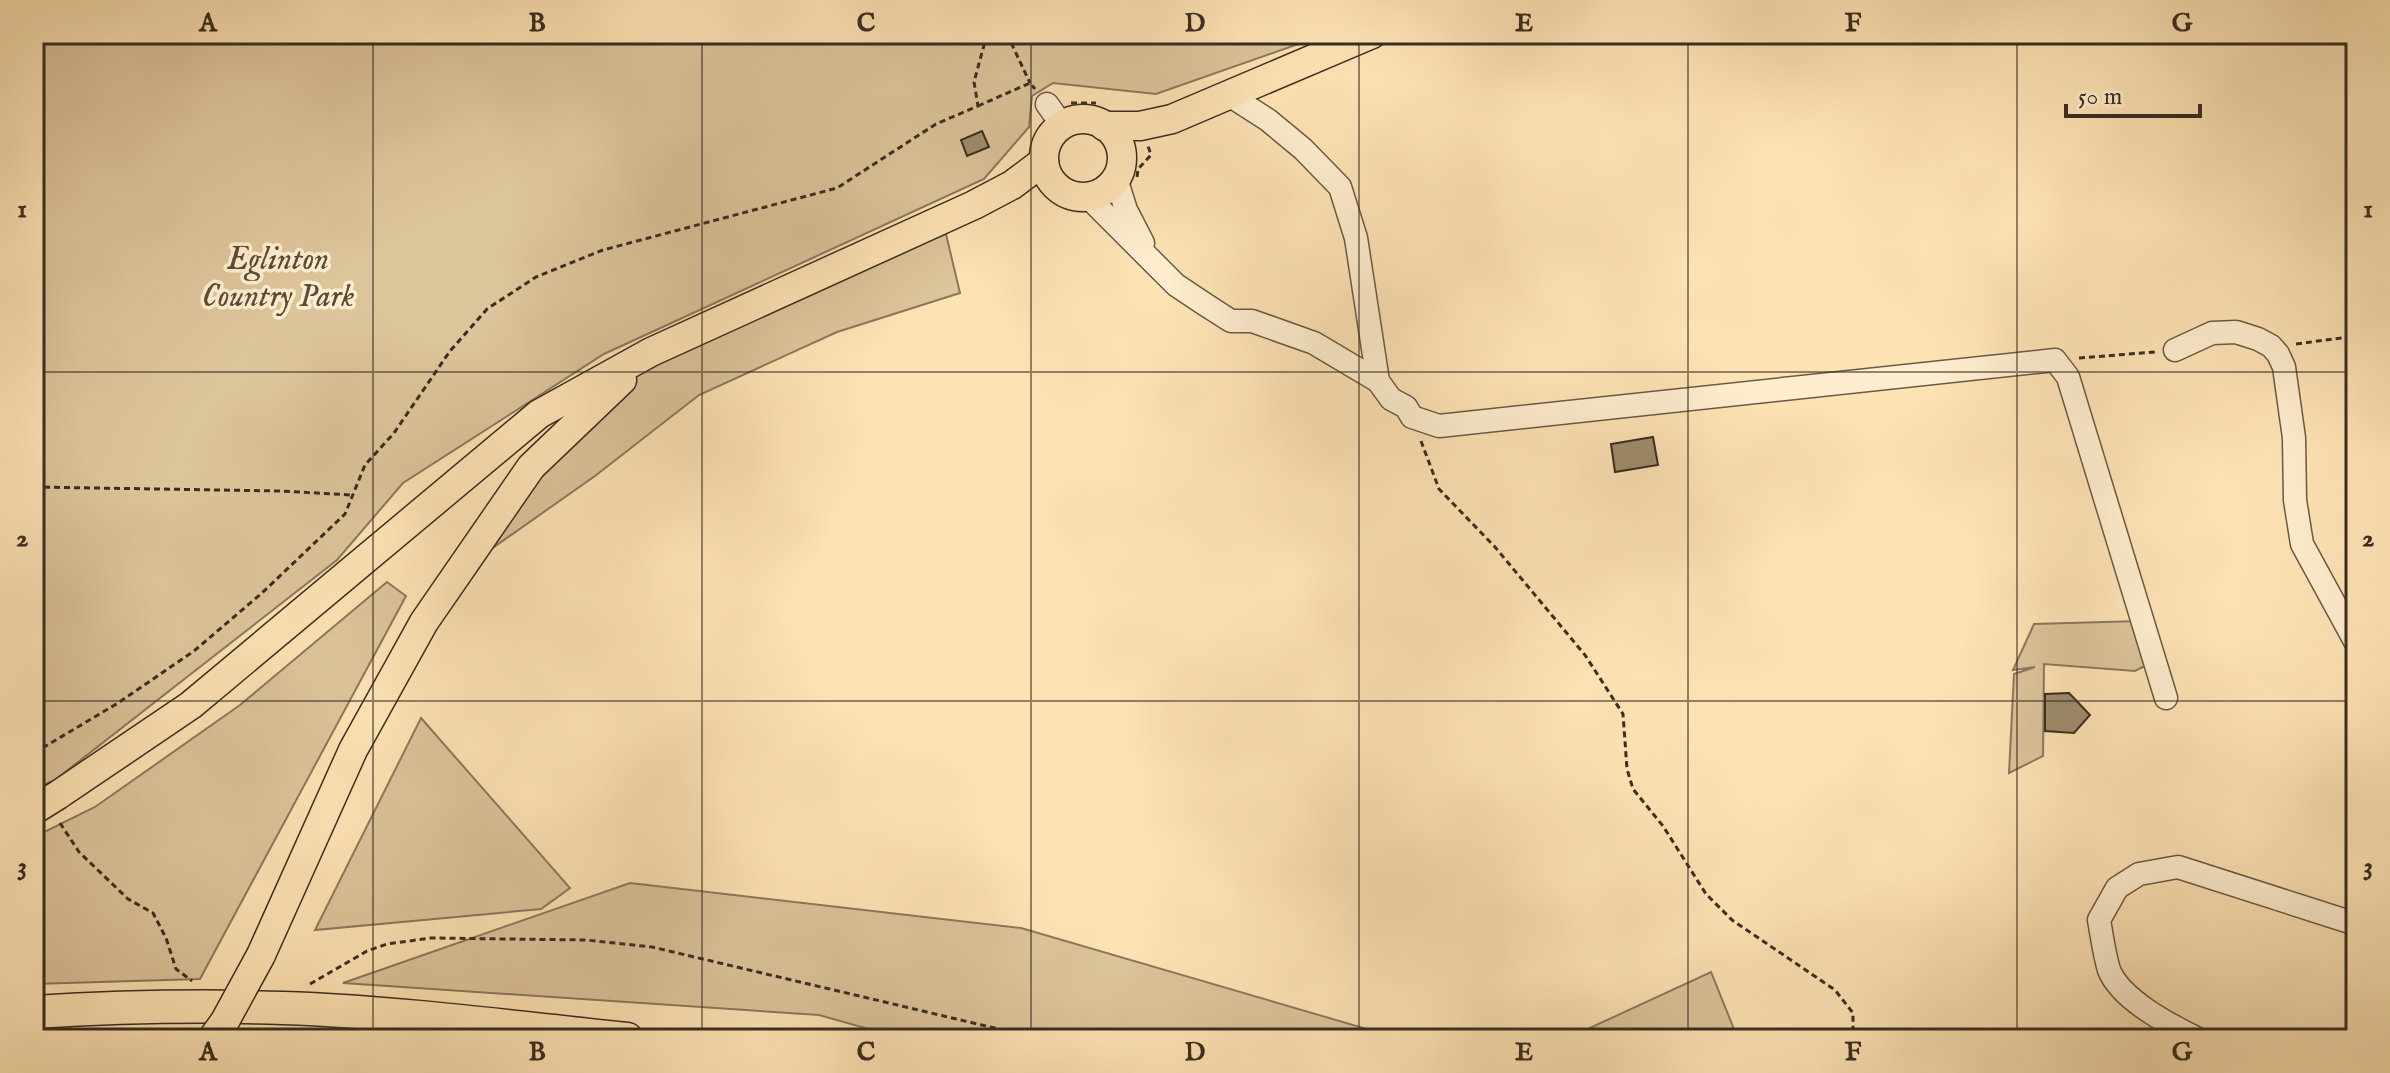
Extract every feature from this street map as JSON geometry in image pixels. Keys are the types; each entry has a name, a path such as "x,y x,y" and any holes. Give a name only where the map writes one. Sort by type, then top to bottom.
{"highway":[{"path":"34,1012 283,1008 473,1022 627,1039"}],"main road":[{"path":"1075,194 1050,179 1044,161 1054,114 1104,126 1140,126 1172,119 1372,34"},
{"path":"974,205 1021,195 1099,194 1145,138 1172,119"},
{"path":"1104,126 1118,141 1119,169"},
{"path":"46,802 191,705 539,414 651,352 974,205 1012,185 1044,161"},
{"path":"212,1039 261,955 353,750 424,622 531,467 651,352"}],"street":[{"path":"1229,95 1291,140 1340,187 1356,238 1378,381"},
{"path":"1119,169 1126,210 1148,255"},
{"path":"1075,194 1148,255 1176,285 1231,321 1252,321 1314,343 1378,381 1391,399 1406,407 1412,417 1439,426 2055,360 2068,377 2166,698"},
{"path":"2175,350 2212,333 2236,332 2271,346 2284,367 2294,438 2295,500 2302,544 2356,643"},
{"path":"2198,1039 2167,1023 2124,991 2110,971 2099,920 2117,888 2139,874 2178,867 2356,924"}],"path":[{"path":"34,753 118,703 194,651 262,593 345,514 365,465 394,433 450,351 487,309 536,277 603,250 837,188 936,124 978,106 974,82 987,34"},
{"path":"1007,34 1030,83"},
{"path":"2271,346 2356,336"},
{"path":"2055,360 2175,350"},
{"path":"1412,417 1439,489 1495,547 1575,643 1623,714 1627,769 1633,789 1663,826 1706,894 1732,920 1835,990 1853,1013 1853,1039"},
{"path":"34,487 352,495"},
{"path":"586,940 652,947 1041,1039"}],"green space":[{"name":"Eglinton Country Park","path":"34,34 1327,34 1156,94 1053,83 1032,96 1029,127 984,179 604,354 403,483 337,560 55,780 34,789"},
{"path":"946,234 960,293 837,332 699,395 595,476 494,547 489,528 609,392 692,333"},
{"path":"387,582 406,596 200,979 34,984 34,837 95,807 240,705"},
{"path":"2139,621 2153,662 2135,671 2044,664 2043,756 2009,773 2014,674 2035,667 2013,670 2034,624"},
{"path":"421,718 570,888 541,909 315,930"},
{"path":"630,883 1021,928 1401,1039 904,1039 819,1015 343,983"},
{"path":"1711,972 1738,1039 1566,1039"}],"building":[{"path":"982,131 989,147 967,156 961,140"},
{"path":"1653,437 1658,465 1615,472 1611,444"},
{"path":"2069,693 2090,715 2074,733 2045,731 2045,694"}]}
